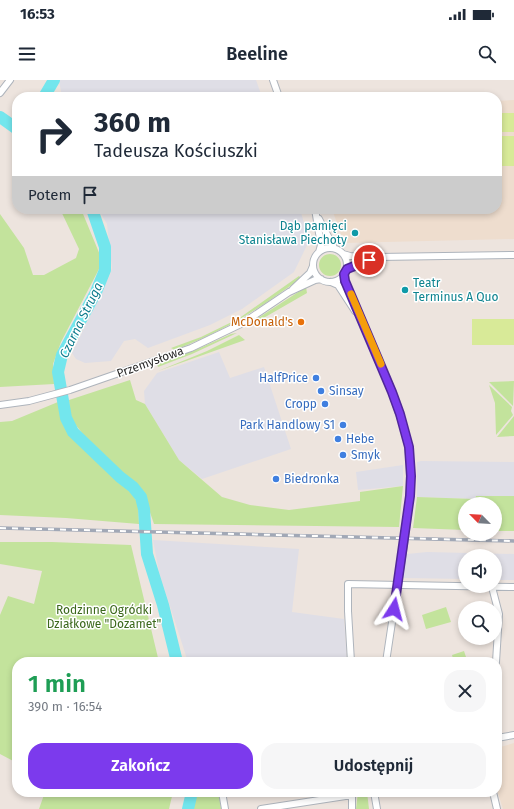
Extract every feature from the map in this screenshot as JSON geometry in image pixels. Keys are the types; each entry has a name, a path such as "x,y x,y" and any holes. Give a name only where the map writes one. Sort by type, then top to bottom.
{"street":[{"path":"0,93 10,80"},
{"path":"273,80 277,92"},
{"path":"316,214 321,245 319,252"},
{"path":"317,214 334,248 343,254 350,256 514,255"},
{"path":"334,248 329,248 319,252 315,256 313,266 314,271 321,279 338,285 365,328"},
{"path":"343,254 346,258 345,281 392,392 407,438 410,463 410,496 387,657"},
{"path":"331,282 341,278 346,271 359,262 379,257"},
{"name":"Przemysłowa","path":"0,405 53,395 70,390 204,342 243,323 289,292 310,273 313,266"},
{"name":"Przemysłowa","path":"289,292 315,280 321,279"},
{"path":"351,657 348,584 458,586"},
{"path":"502,587 514,587"},
{"path":"494,593 499,614 496,657"},
{"path":"502,737 514,735"},
{"path":"223,797 225,809"},
{"path":"261,809 334,797"},
{"path":"352,797 352,809"},
{"path":"375,797 377,809"},
{"path":"494,797 497,809"}],"shaded area":[{"path":"59,80 256,80 260,92 61,92"},
{"path":"514,100 514,239 344,243 334,214 502,214 502,101"},
{"path":"101,214 301,214 309,241 294,272 242,309 210,325 148,348 135,339 124,341 111,361 85,363 76,359 72,353 112,268 107,224"},
{"path":"219,352 230,378 264,367 291,449 202,479 179,460 145,404 144,391 157,373"},
{"path":"417,462 514,462 514,496 476,496 458,497 458,498 417,497"},
{"path":"403,465 403,486 358,490 356,472"},
{"path":"153,540 299,549 292,612 344,619 347,657 186,657 159,572"},
{"path":"427,552 458,553 458,579 403,578 407,554"},
{"path":"502,554 514,554 514,580 502,580"},
{"path":"514,743 514,809 503,809 499,797 502,797 502,747"}],"green space":[{"path":"502,113 514,113 514,132 502,132"},
{"path":"502,136 514,136 514,166 502,166"},
{"path":"0,214 24,248 33,275 44,275 76,258 79,249 62,214 83,214 100,255 99,269 61,342 53,364 54,384 0,387"},
{"path":"330,254 338,257 341,265 338,273 330,276 322,273 319,265 322,257"},
{"path":"299,276 301,278 270,300 226,327 175,350 171,348 201,337 238,319"},
{"path":"306,287 307,293 253,324 255,320"},
{"path":"472,319 514,319 514,345 472,345"},
{"path":"237,333 192,354 158,367 157,364 200,348 231,334"},
{"path":"239,335 245,340 158,371 207,351"},
{"path":"130,380 136,400 145,404 179,460 222,497 250,505 289,510 360,501 360,492 403,486 399,527 154,524 143,492 83,434 70,418 69,400"},
{"path":"514,381 513,406 489,382"},
{"path":"489,385 512,407 511,411 513,415 496,435 495,403"},
{"path":"58,402 64,426 74,440 127,487 138,503 139,524 66,518 0,515 0,422 12,421"},
{"path":"514,416 514,436 497,437"},
{"path":"514,496 514,531 502,531 502,497 476,497"},
{"path":"417,497 458,498 458,530 413,528"},
{"name":"Rodzinne Ogródki Działkowe \"Dozamet\"","path":"0,542 131,545 158,657 12,657 12,760 0,754 0,615 8,596 34,604 42,571 0,564"},
{"path":"446,607 451,622 426,629 422,615"},
{"path":"464,651 466,657 453,657 452,655"},
{"path":"43,797 172,797 169,809 39,809"},
{"path":"194,797 220,797 221,809 190,809"},
{"path":"357,797 368,797 369,809 356,809"}],"waterway":[{"name":"Czarna Struga","path":"47,92 54,80"},
{"name":"Czarna Struga","path":"0,117 12,125"},
{"name":"Czarna Struga","path":"94,214 105,247 105,270 96,292 62,355 58,372 66,418 73,432 120,477 133,487 141,497 144,509 147,554 163,605 176,657"},
{"name":"Czarna Struga","path":"188,809 191,797"}],"railway":[{"path":"0,528 514,541"}],"slow traffic":[{"path":"351,294 381,364"}],"place":[{"name":"Dąb pamięci Stanisława Piechoty","path":"355,233"},
{"name":"Teatr Terminus A Quo","path":"405,290"},
{"name":"McDonald's","path":"301,322"},
{"name":"HalfPrice","path":"316,378"},
{"name":"Sinsay","path":"321,391"},
{"name":"Cropp","path":"325,404"},
{"name":"Park Handlowy S1","path":"343,425"},
{"name":"Hebe","path":"338,439"},
{"name":"Smyk","path":"343,455"},
{"name":"Biedronka","path":"276,479"}],"route":[{"path":"369,260 359,262 347,269 344,274 345,281 392,392 407,438 410,457 411,476 408,516 394,609"}]}
